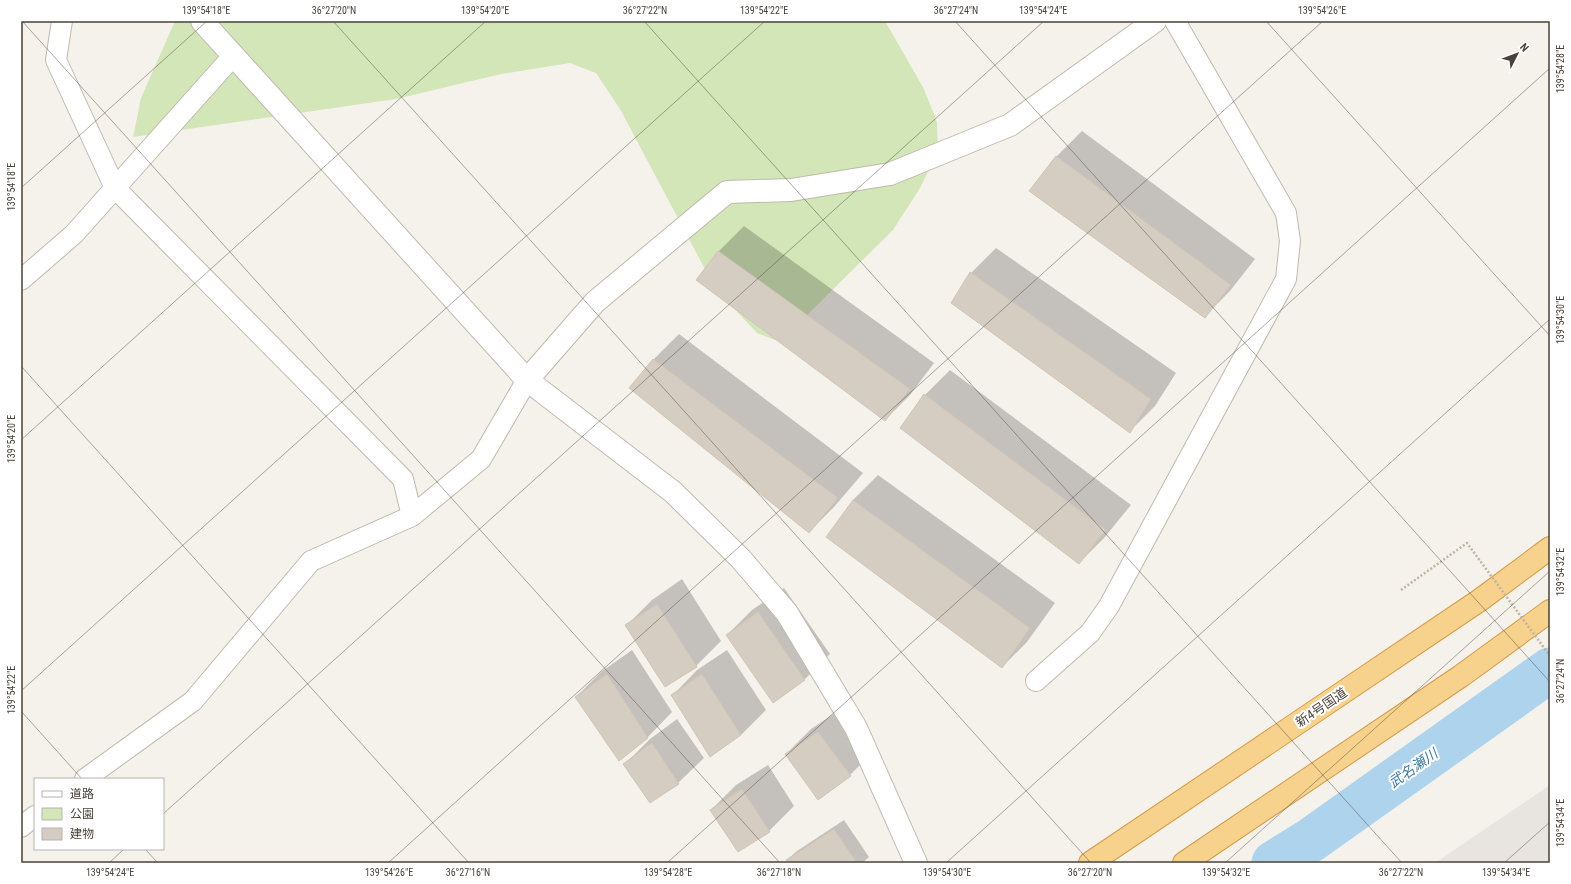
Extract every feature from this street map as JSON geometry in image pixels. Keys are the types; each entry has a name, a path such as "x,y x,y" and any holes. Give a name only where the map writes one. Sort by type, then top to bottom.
{"highway":[{"name":"新4号国道","path":"1090,863 1480,600 1550,548"},
{"path":"1184,863 1461,676 1550,611"}],"street":[{"path":"62,21 56,60 115,188 403,479 412,516"},
{"path":"202,21 527,380 673,492 741,559 787,613 856,728 916,863"},
{"path":"86,778 193,701 310,561 412,516 481,459 527,380 595,302 726,192 791,190 890,174 1010,125 1155,21"},
{"path":"1036,681 1090,633 1109,606 1286,279 1290,241 1286,213 1174,21"},
{"path":"21,280 74,234 233,56"},
{"path":"21,827 34,817"}],"path":[{"path":"1401,590 1467,543 1550,656"}],"shaded area":[{"path":"1550,785 1550,863 1435,863"}],"green space":[{"path":"175,21 885,21 924,89 937,122 938,151 920,188 893,230 795,327 775,340 757,333 715,288 620,109 596,73 570,63 501,74 396,99 133,137 141,98"}],"building":[{"path":"1056,156 1231,285 1205,318 1029,191"},
{"path":"718,251 910,389 885,421 696,280"},
{"path":"970,272 1151,399 1130,433 951,303"},
{"path":"653,359 838,498 809,533 629,388"},
{"path":"924,394 1106,530 1079,564 900,428"},
{"path":"853,500 1030,628 1002,668 826,537"},
{"path":"657,604 697,667 665,687 625,625"},
{"path":"758,612 805,680 773,703 726,635"},
{"path":"607,674 648,738 619,761 575,697"},
{"path":"702,674 741,735 710,757 671,695"},
{"path":"818,732 851,776 818,800 785,754"},
{"path":"652,743 679,784 650,803 623,764"},
{"path":"742,789 770,832 738,852 710,810"},
{"path":"834,829 857,863 788,863 786,860"}],"waterway":[{"name":"武名瀬川","path":"1274,863 1311,840 1550,670"}]}
